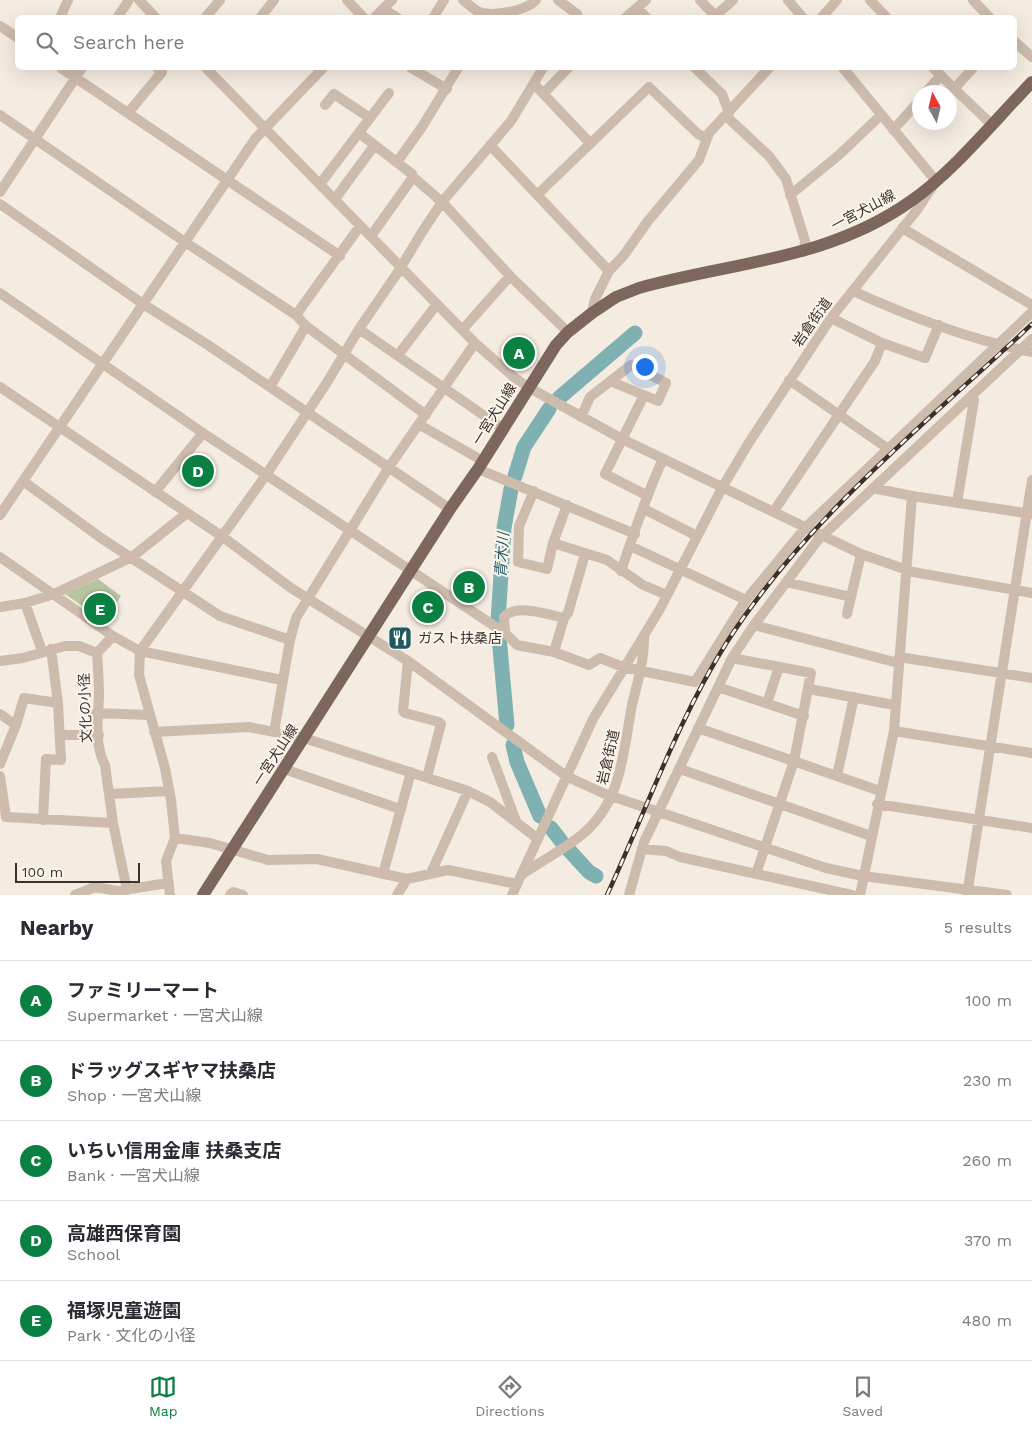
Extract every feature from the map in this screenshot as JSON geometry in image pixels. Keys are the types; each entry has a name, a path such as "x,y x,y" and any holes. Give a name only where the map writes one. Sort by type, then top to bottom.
{"main road":[{"name":"一宮犬山線","path":"208,892 232,849 370,637 528,387 556,345 568,332 616,297 647,286 804,252 835,242 865,227 911,202 936,181 1032,82"}],"street":[{"path":"61,15 68,0"},
{"path":"119,15 129,0"},
{"path":"139,0 153,15"},
{"path":"262,15 274,0"},
{"path":"347,0 361,15"},
{"path":"377,15 392,0"},
{"path":"435,15 444,0"},
{"path":"463,0 480,15 529,7 536,0"},
{"path":"558,0 576,15"},
{"path":"629,15 646,0"},
{"path":"700,0 714,15"},
{"path":"718,15 733,0"},
{"path":"788,0 800,15"},
{"path":"824,15 837,0"},
{"path":"870,0 883,15"},
{"path":"973,0 987,15"},
{"path":"207,15 216,2"},
{"path":"637,8 644,15"},
{"path":"383,9 393,15"},
{"path":"0,26 15,36"},
{"path":"1017,44 1032,57"},
{"path":"64,70 340,256"},
{"path":"0,192 80,70"},
{"path":"128,113 162,72 160,70"},
{"path":"210,70 264,128 475,342 515,378 528,387 622,439 862,554 906,570 945,580 1032,593"},
{"path":"0,515 264,128 316,70"},
{"path":"414,70 447,89"},
{"path":"397,162 447,89 457,70"},
{"path":"170,895 166,862 175,838 169,790 139,675 140,651 266,475 442,202 511,121 542,70"},
{"path":"544,92 566,70"},
{"path":"697,70 722,94 727,115 770,156 786,179 805,241 804,252"},
{"path":"592,313 595,299 609,271 624,255 648,220 698,160 706,138 765,70"},
{"path":"845,70 936,181"},
{"path":"957,86 971,70"},
{"path":"930,85 937,71 952,85"},
{"path":"534,84 544,92 590,143"},
{"path":"537,195 648,87 698,134 706,138"},
{"path":"957,90 991,124"},
{"path":"320,184 389,93"},
{"path":"325,105 334,94 370,118"},
{"path":"893,130 912,109"},
{"path":"0,115 185,242 296,315 306,326 344,352 426,415"},
{"path":"790,195 839,155 881,116"},
{"path":"359,134 397,162 442,202 510,276 568,332"},
{"path":"490,145 609,271"},
{"path":"335,199 374,146"},
{"path":"371,236 412,176"},
{"name":"岩倉街道","path":"512,895 524,873 593,719 681,571 722,488 789,380 831,318 902,228 936,181"},
{"path":"0,204 143,304 308,412 450,509"},
{"path":"296,315 360,226"},
{"path":"902,228 1032,305"},
{"path":"463,330 510,276"},
{"path":"853,291 939,325 997,345 1032,352"},
{"path":"0,293 202,433 505,633 518,645 554,652 590,665 600,658 623,667 695,682 746,600 806,526 1032,312"},
{"path":"398,355 437,304"},
{"path":"831,318 882,343 925,358 939,325"},
{"path":"270,387 306,326"},
{"path":"359,329 502,428"},
{"path":"628,894 642,849 732,658 804,555 1032,339"},
{"path":"274,732 282,680 296,618 389,467 420,425 475,342"},
{"path":"774,511 875,361 882,343"},
{"path":"581,416 590,397 610,381 631,365 666,382 658,401 610,381"},
{"path":"789,380 888,448"},
{"path":"0,387 223,537 291,588 408,661 566,776 613,796 826,868 863,876 967,892 1007,895"},
{"path":"644,395 605,474 646,495"},
{"path":"957,503 974,400 972,395"},
{"path":"420,425 480,465 534,491 635,534"},
{"path":"155,492 202,433"},
{"path":"621,571 644,509 646,495 663,459"},
{"path":"967,892 1014,590 1029,514 1032,480"},
{"path":"23,481 101,538 220,616 290,640"},
{"path":"873,488 1029,514"},
{"path":"534,491 520,526 518,562 547,569 553,543 567,505"},
{"path":"860,895 877,804 894,731 894,705 912,496"},
{"path":"644,509 697,536"},
{"path":"0,608 54,594 132,557 187,513"},
{"path":"553,543 607,560 643,585 666,595"},
{"path":"630,546 746,600"},
{"path":"554,652 564,618 568,613 585,554"},
{"path":"847,614 862,554"},
{"path":"0,557 113,636 140,651 282,680"},
{"path":"786,582 851,597"},
{"path":"25,603 46,650 58,704 61,760 46,759 43,820"},
{"path":"505,633 504,617 512,612 534,612 564,618"},
{"path":"754,625 899,660 1032,678"},
{"name":"岩倉街道","path":"524,873 580,837 598,819 613,796 623,761 644,659 644,635"},
{"path":"97,653 113,636"},
{"name":"文化の小径","path":"0,662 23,658 46,650 79,646 97,653 99,698 96,713 98,735 127,890"},
{"path":"732,658 811,673 794,761 756,874"},
{"path":"408,661 403,711 441,724 426,777"},
{"path":"767,703 779,667"},
{"path":"718,687 804,716"},
{"path":"809,689 894,705"},
{"path":"837,776 854,696"},
{"path":"0,764 16,725 24,698 58,704"},
{"path":"96,713 149,715"},
{"path":"0,714 16,725"},
{"path":"154,732 249,727 304,738 468,791 490,802 538,839"},
{"path":"698,728 880,791"},
{"path":"894,731 1032,753"},
{"path":"60,735 98,735"},
{"path":"492,756 516,822"},
{"path":"284,769 400,809"},
{"path":"680,769 871,836"},
{"path":"384,874 411,772"},
{"path":"0,776 6,817 113,823"},
{"path":"110,794 169,790"},
{"path":"431,872 468,791"},
{"path":"877,804 1032,828"},
{"path":"175,838 210,843 268,860 317,859 407,879 431,872 448,870 518,884"},
{"path":"642,849 666,851 680,857 852,895"},
{"path":"397,895 407,879"},
{"path":"75,895 95,888 110,892 168,884"},
{"path":"230,895 233,892 242,895"}],"green space":[{"path":"98,579 121,596 104,621 65,594"}],"waterway":[{"name":"青木川","path":"559,398 635,333"},
{"name":"青木川","path":"515,476 524,447 549,409"},
{"name":"青木川","path":"498,621 504,528 511,489"},
{"name":"青木川","path":"499,637 507,725"},
{"name":"青木川","path":"513,745 517,762 540,816"},
{"name":"青木川","path":"551,828 561,841"},
{"name":"青木川","path":"567,848 589,872 596,876"}],"railway":[{"path":"607,895 677,735 693,703 727,642 759,597 793,554 830,513 869,474 1032,324"}],"place":[{"name":"ファミリーマート","path":"519,353"},
{"name":"高雄西保育園","path":"198,471"},
{"name":"ドラッグスギヤマ扶桑店","path":"469,587"},
{"name":"いちい信用金庫 扶桑支店","path":"428,607"},
{"name":"福塚児童遊園","path":"100,609"},
{"name":"ガスト扶桑店","path":"400,638"}]}
